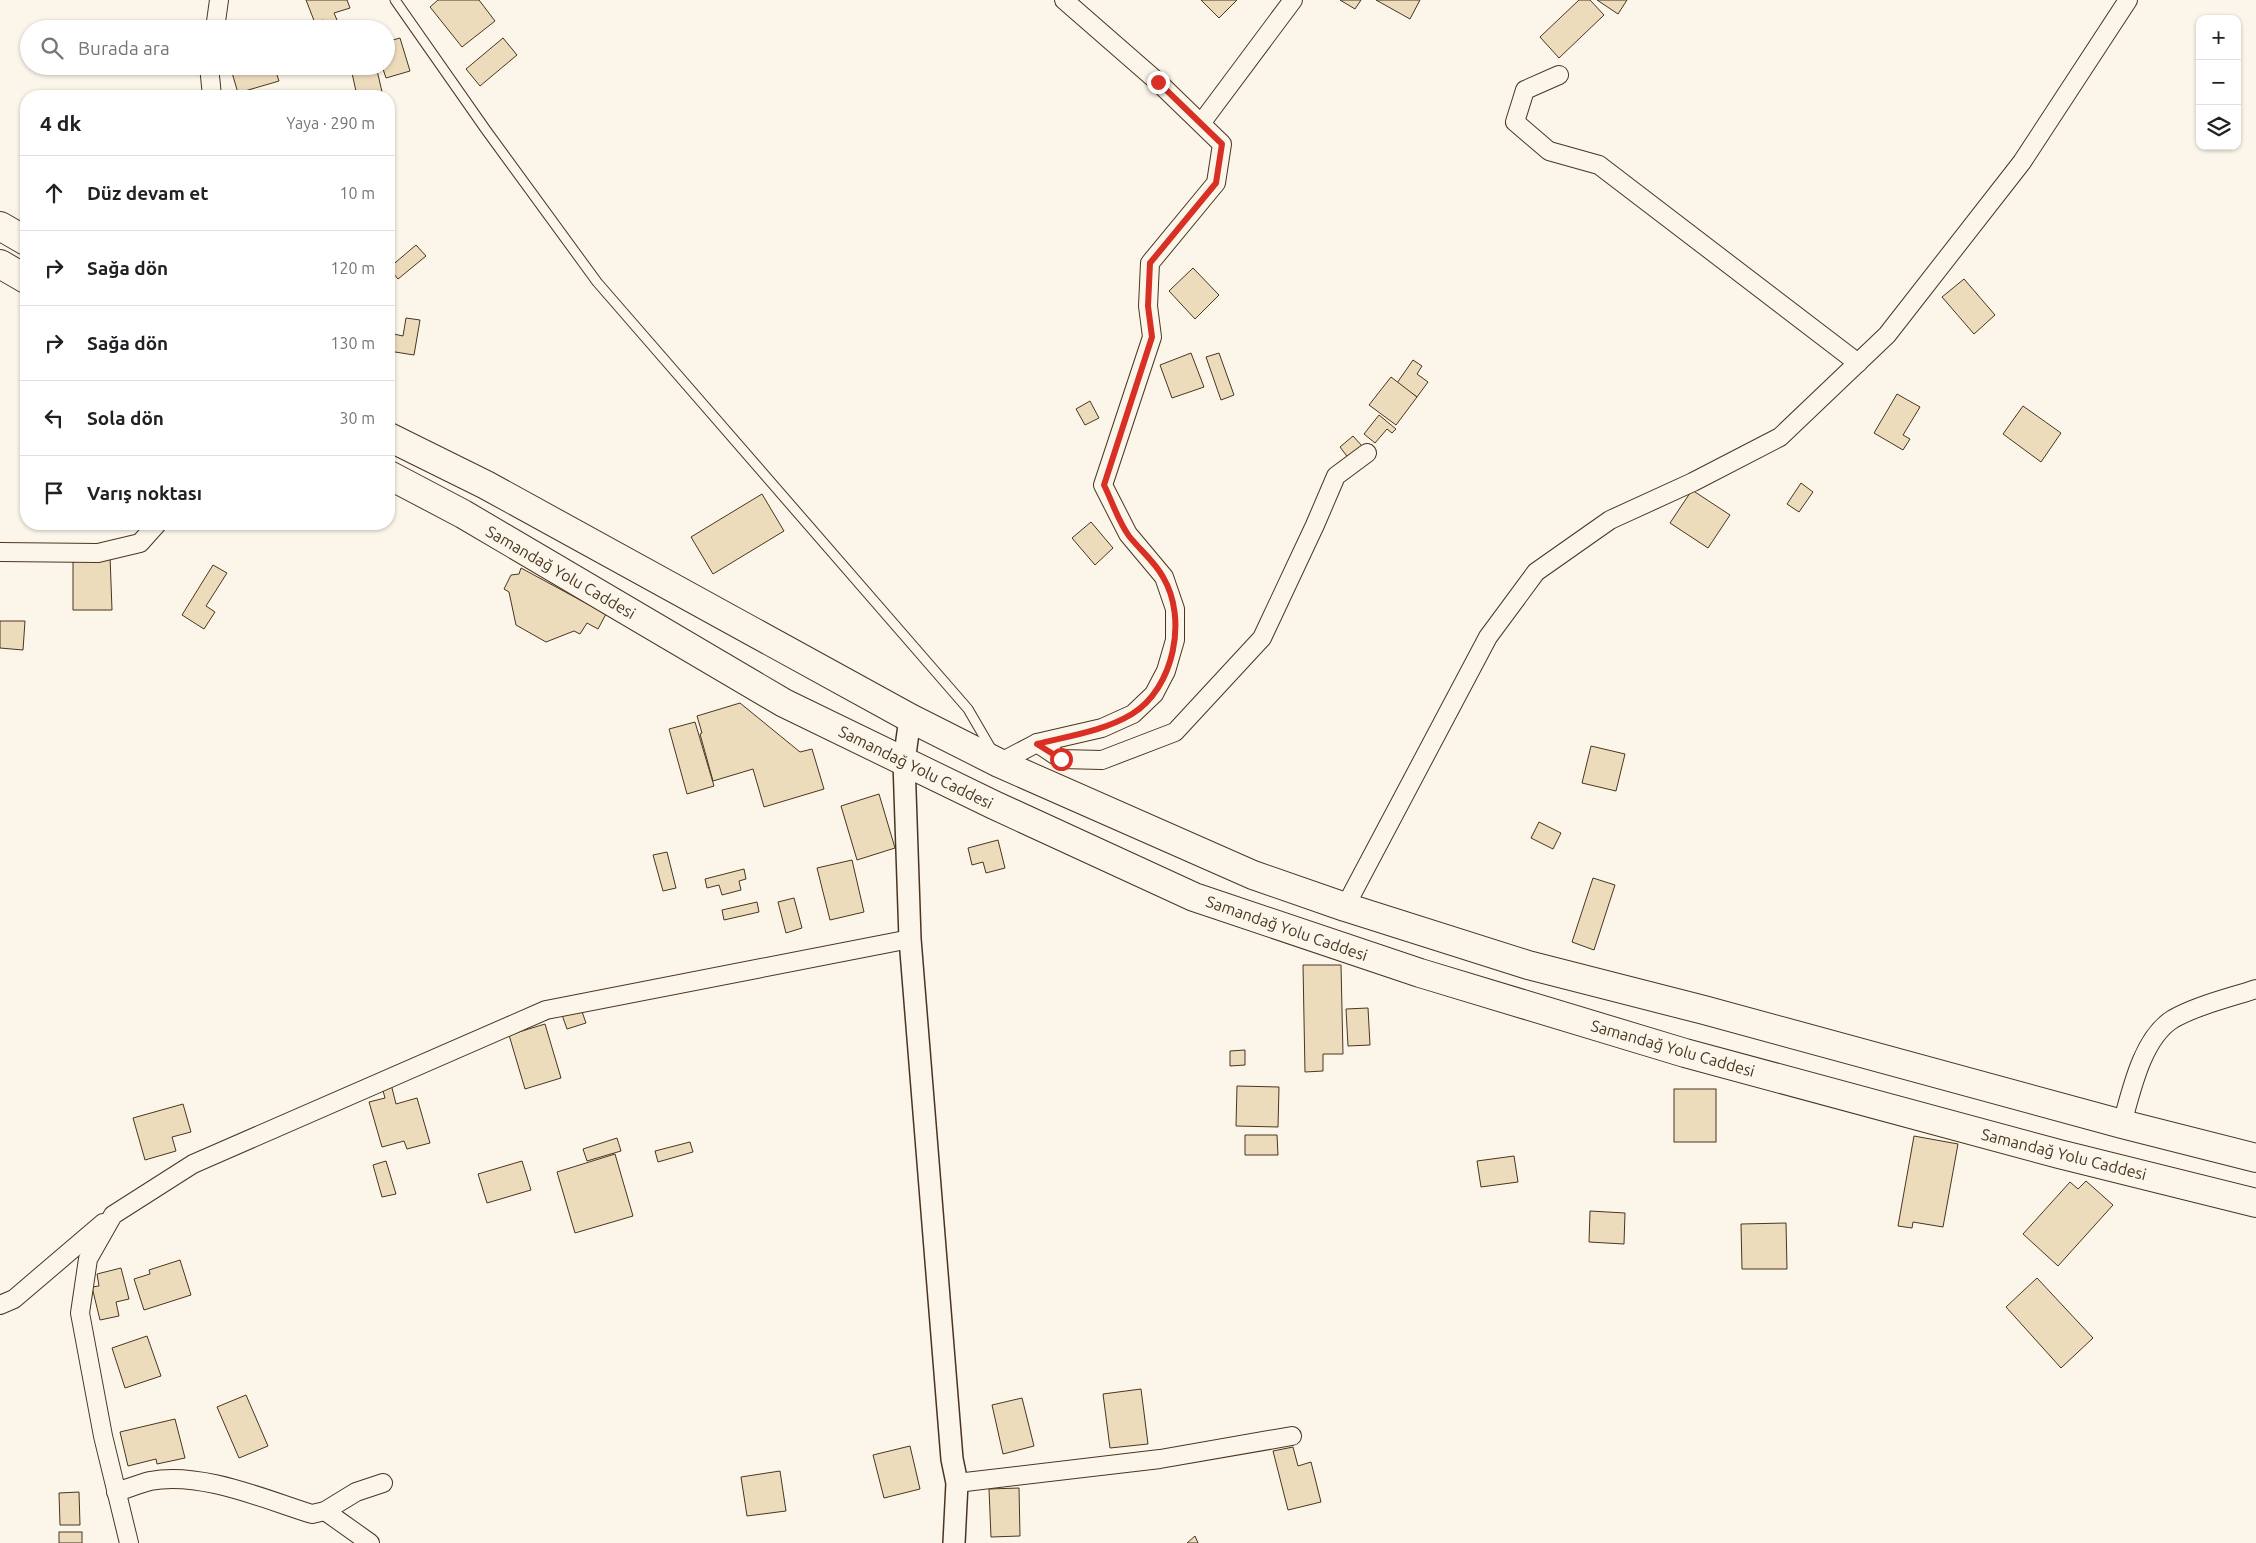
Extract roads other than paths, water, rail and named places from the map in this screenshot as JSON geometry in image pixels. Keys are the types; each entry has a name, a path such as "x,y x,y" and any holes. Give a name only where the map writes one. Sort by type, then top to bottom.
{"highway":[{"path":"0,226 20,238"},
{"path":"0,264 20,276"},
{"path":"395,440 486,485 910,718 999,762 1253,875 1345,907 1528,965 1704,1010 2122,1124 2256,1158"},
{"name":"Samandağ Yolu Caddesi","path":"395,478 472,519 784,703 904,762 1194,897 1420,973 1685,1053 2050,1151 2256,1203"}],"street":[{"path":"217,20 220,0"},
{"path":"1202,122 1293,0"},
{"path":"1345,907 1488,637 1536,572 1610,520 1693,482 1780,437 1887,335 2022,162 2128,0"},
{"path":"999,762 1037,744 1102,728 1133,714 1154,694 1166,671 1175,640 1175,609 1164,578 1128,534 1104,485 1152,337 1148,306 1150,263 1216,183 1222,144 1202,122 1074,3"},
{"path":"210,75 211,90"},
{"path":"1559,75 1525,90 1515,122 1549,151 1598,166 1858,363"},
{"path":"1037,744 1061,759 1102,760 1175,732 1262,638 1316,525 1336,476 1368,453"},
{"path":"0,552 98,553 140,543 152,530"},
{"path":"910,718 904,762 910,939 952,1459 957,1483 954,1543"},
{"path":"0,1306 14,1299 113,1215 193,1164 546,1010 910,939"},
{"path":"2122,1124 2134,1084 2150,1043 2172,1020 2256,988"},
{"path":"113,1215 88,1259 80,1313 103,1436 128,1543"},
{"path":"957,1483 1160,1459 1292,1436"},
{"path":"116,1492 150,1481 182,1479 230,1488 312,1514 325,1511 356,1492 383,1483"},
{"path":"325,1511 370,1543"}],"lane":[{"path":"394,0 597,282 968,708 999,762"}]}
